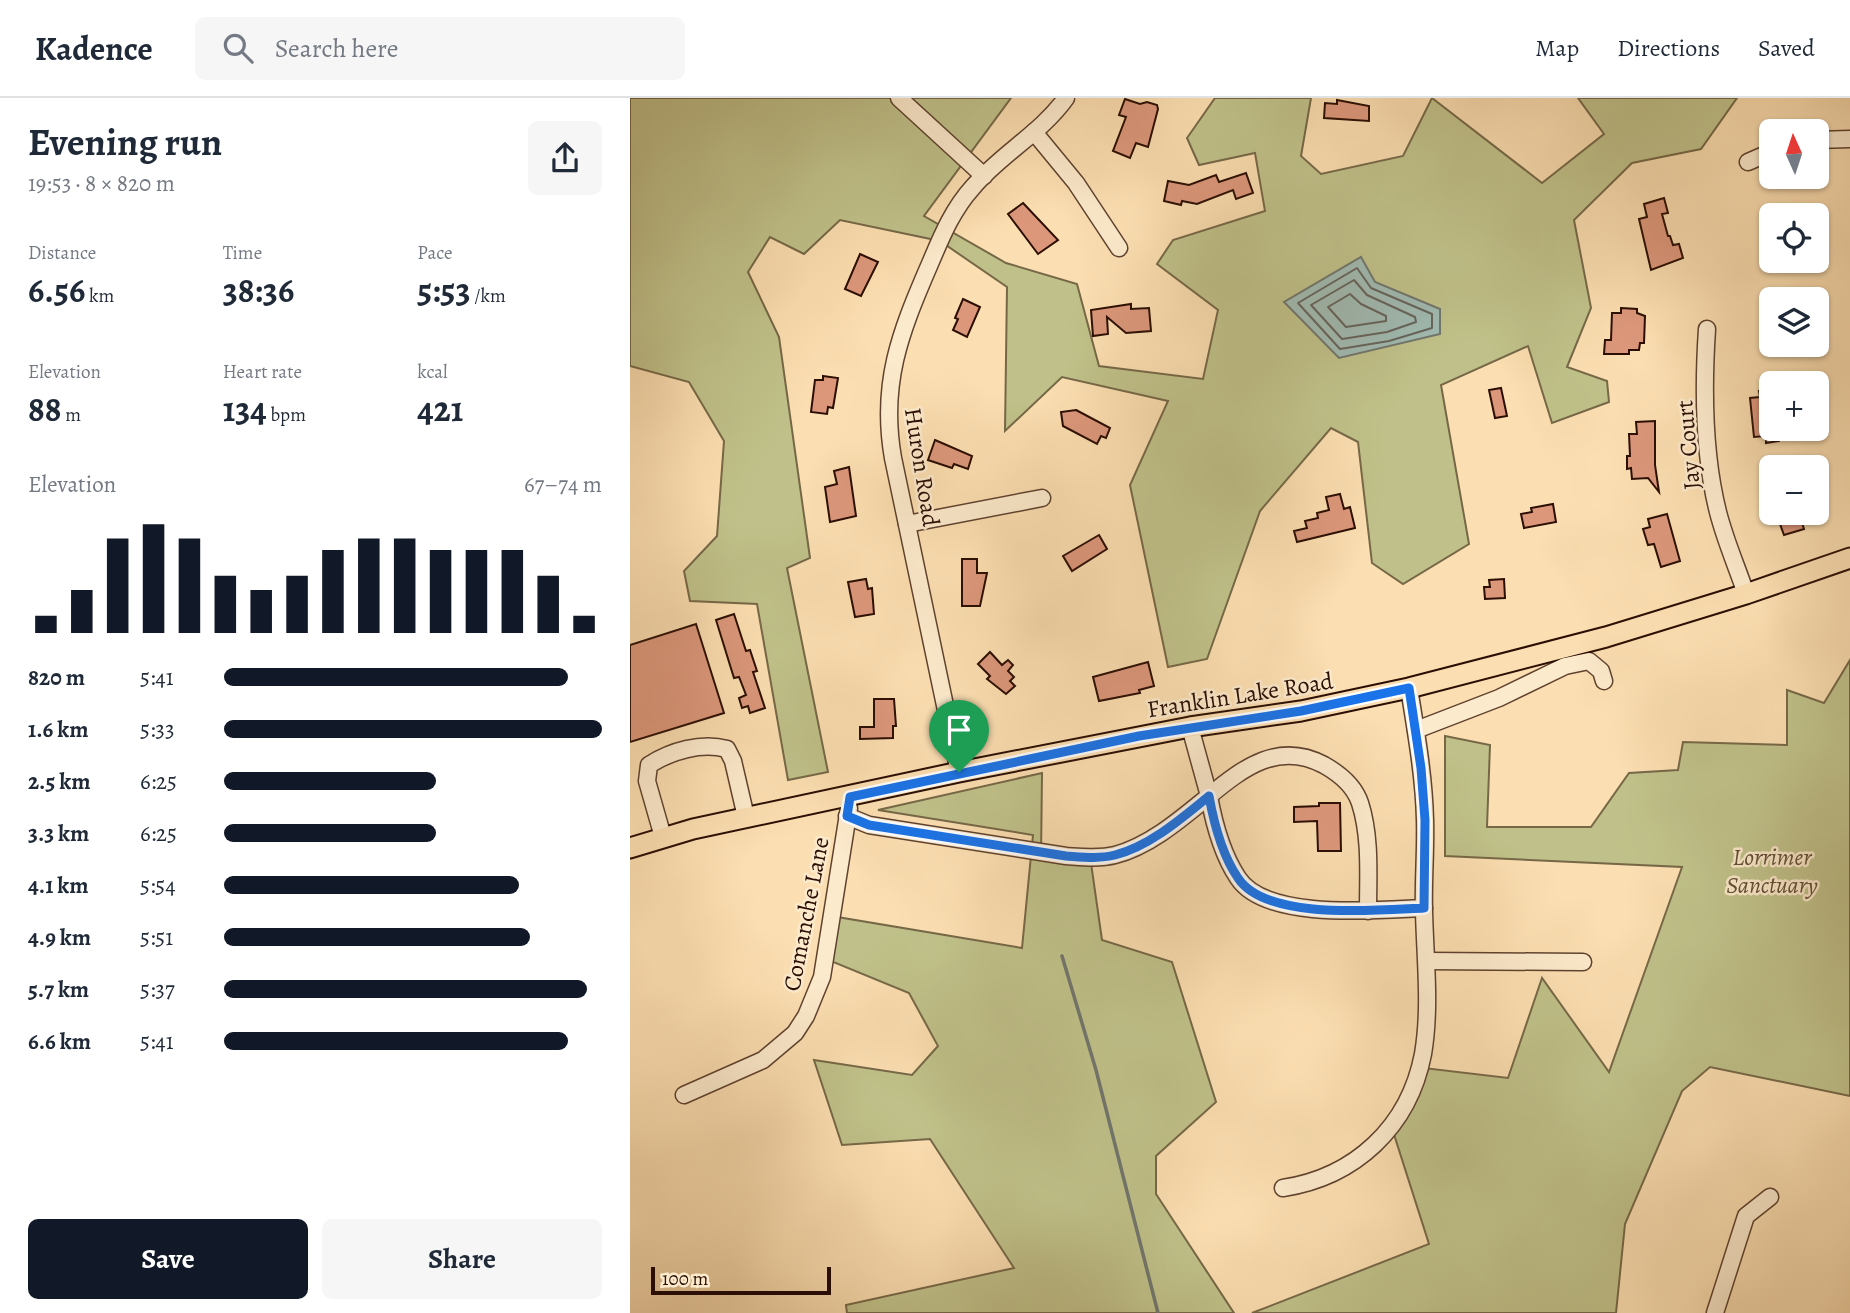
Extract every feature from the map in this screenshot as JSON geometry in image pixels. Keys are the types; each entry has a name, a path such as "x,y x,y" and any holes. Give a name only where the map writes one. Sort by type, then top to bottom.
{"main road":[{"name":"Franklin Lake Road","path":"630,848 663,837 746,817 849,806 959,772 1190,727 1301,711 1409,688 1606,637 1746,594 1850,558"}],"street":[{"path":"899,98 984,176"},
{"name":"Huron Road","path":"959,772 890,442 888,394 894,356 902,328 947,224 959,205 984,176 1034,132 1066,98"},
{"path":"1034,132 1076,184 1119,248"},
{"path":"1829,140 1850,139"},
{"path":"1748,162 1759,157"},
{"name":"Jay Court","path":"1707,329 1704,371 1709,467 1718,513 1746,594"},
{"path":"907,524 1042,498"},
{"path":"1416,730 1499,698 1565,666 1589,661 1601,671 1604,681"},
{"path":"1283,1188 1308,1184 1332,1175 1353,1163 1385,1133 1410,1093 1423,1054 1426,961 1425,820 1409,688"},
{"path":"1190,727 1223,849 1238,879 1256,896 1292,907 1368,911 1424,908"},
{"path":"663,837 647,781 649,765 659,759 698,747 727,749 733,761 746,817"},
{"path":"849,806 869,825 1066,856 1098,858 1134,847 1177,822 1259,760 1276,755 1295,755 1312,759 1334,770 1348,781 1360,802 1367,838 1368,911"},
{"path":"630,770 647,774"},
{"name":"Comanche Lane","path":"684,1095 764,1060 794,1033 806,1016 822,977 849,806"},
{"path":"1426,961 1583,962"},
{"path":"1715,1313 1746,1216 1770,1197"}],"green space":[{"path":"630,98 1011,98 924,216 1006,263 1077,284 1099,366 1203,379 1218,310 1157,264 1173,240 1265,211 1255,153 1199,165 1187,138 1215,98 1311,98 1301,156 1321,174 1403,156 1432,98 1542,183 1604,134 1578,98 1737,98 1701,149 1632,163 1574,220 1591,308 1567,367 1607,381 1609,402 1552,423 1528,346 1441,385 1469,544 1403,584 1372,563 1358,442 1331,428 1260,511 1207,659 1168,667 1130,485 1168,401 1062,377 1005,431 1007,287 940,241 840,220 804,254 770,237 748,272 779,337 810,558 787,568 828,772 788,780 757,604 690,601 684,571 717,536 724,441 689,382 630,366"},
{"name":"Lorrimer Sanctuary","path":"1850,660 1850,1096 1710,1067 1682,1091 1625,1224 1616,1313 1252,1313 1429,1244 1391,1125 1424,1068 1508,1078 1542,978 1609,1072 1682,867 1445,856 1445,736 1490,745 1487,827 1591,827 1629,773 1678,770 1683,742 1787,745 1787,690 1824,703"},
{"path":"1042,773 1041,859 1091,863 1102,940 1172,962 1216,1102 1156,1156 1156,1194 1234,1313 847,1313 846,1305 1014,1268 930,1139 842,1145 814,1060 912,1075 938,1046 909,993 821,957 831,916 1022,948 1033,835 878,810"}],"water":[{"path":"1361,257 1375,282 1440,309 1440,334 1339,358 1284,302"}],"building":[{"path":"1125,99 1140,104 1147,102 1157,105 1158,109 1148,147 1136,143 1130,158 1113,151 1126,117 1119,115"},
{"path":"1337,100 1369,106 1369,121 1324,118 1325,103 1337,104"},
{"path":"1246,173 1253,193 1236,199 1233,190 1197,204 1182,201 1181,205 1164,201 1168,181 1189,185 1216,175 1219,182"},
{"path":"1664,198 1668,213 1662,214 1668,236 1673,245 1679,244 1683,258 1651,270 1639,219 1647,217 1644,204"},
{"path":"1023,203 1058,240 1038,254 1008,214"},
{"path":"860,254 878,262 861,296 845,289"},
{"path":"963,299 980,307 967,337 953,330"},
{"path":"1131,304 1131,309 1149,308 1151,331 1126,333 1107,317 1108,334 1093,336 1091,310"},
{"path":"1621,308 1637,309 1637,313 1645,316 1644,343 1640,343 1639,350 1629,350 1629,354 1604,354 1605,340 1611,340 1612,313 1621,313"},
{"path":"823,376 838,378 833,408 828,407 827,414 811,412 815,380 823,380"},
{"path":"1501,388 1507,416 1495,418 1489,390"},
{"path":"1759,397 1759,437 1754,437 1750,398"},
{"path":"1076,410 1110,428 1106,438 1101,436 1097,444 1063,426 1061,412"},
{"path":"1655,421 1655,465 1659,492 1648,478 1632,479 1631,468 1627,469 1627,456 1630,456 1629,434 1637,434 1636,422"},
{"path":"935,440 972,456 968,469 954,464 952,468 928,460"},
{"path":"849,467 856,516 830,522 825,487 837,484 834,471"},
{"path":"1340,494 1344,509 1350,507 1355,528 1297,542 1294,531 1307,528 1305,521 1318,518 1317,513 1329,510 1326,497"},
{"path":"1553,504 1556,522 1524,528 1521,514 1532,512 1531,508"},
{"path":"1667,514 1680,561 1661,567 1654,544 1648,545 1643,529 1650,527 1648,519"},
{"path":"1780,525 1803,525 1804,529 1784,535"},
{"path":"1099,535 1107,549 1072,571 1063,556"},
{"path":"962,559 977,559 977,573 987,573 980,606 962,606"},
{"path":"866,579 868,589 872,588 874,614 855,617 848,582"},
{"path":"1504,579 1505,598 1485,599 1484,587 1490,587 1489,580"},
{"path":"734,614 746,651 750,650 757,671 753,672 765,708 750,713 748,706 742,708 739,698 746,695 739,677 734,678 716,620"},
{"path":"696,624 724,713 630,742 630,645"},
{"path":"990,652 1002,665 1008,660 1013,665 1008,671 1014,677 1010,681 1015,686 1006,694 987,679 990,676 978,664"},
{"path":"1148,662 1154,686 1139,690 1140,693 1099,701 1093,677"},
{"path":"874,699 894,699 896,726 893,726 893,738 860,739 860,727 874,727"},
{"path":"1319,803 1340,803 1341,851 1318,851 1317,821 1294,822 1294,807 1319,806"}],"waterway":[{"path":"1062,956 1096,1070 1158,1313"}],"route":[{"path":"1409,688 1421,768 1425,820 1424,908 1368,911 1292,907 1256,896 1238,879 1223,849 1209,796 1177,822 1134,847 1098,858 1066,856 869,825 847,816 850,797 959,772 1190,727 1301,711 1409,688"}]}
